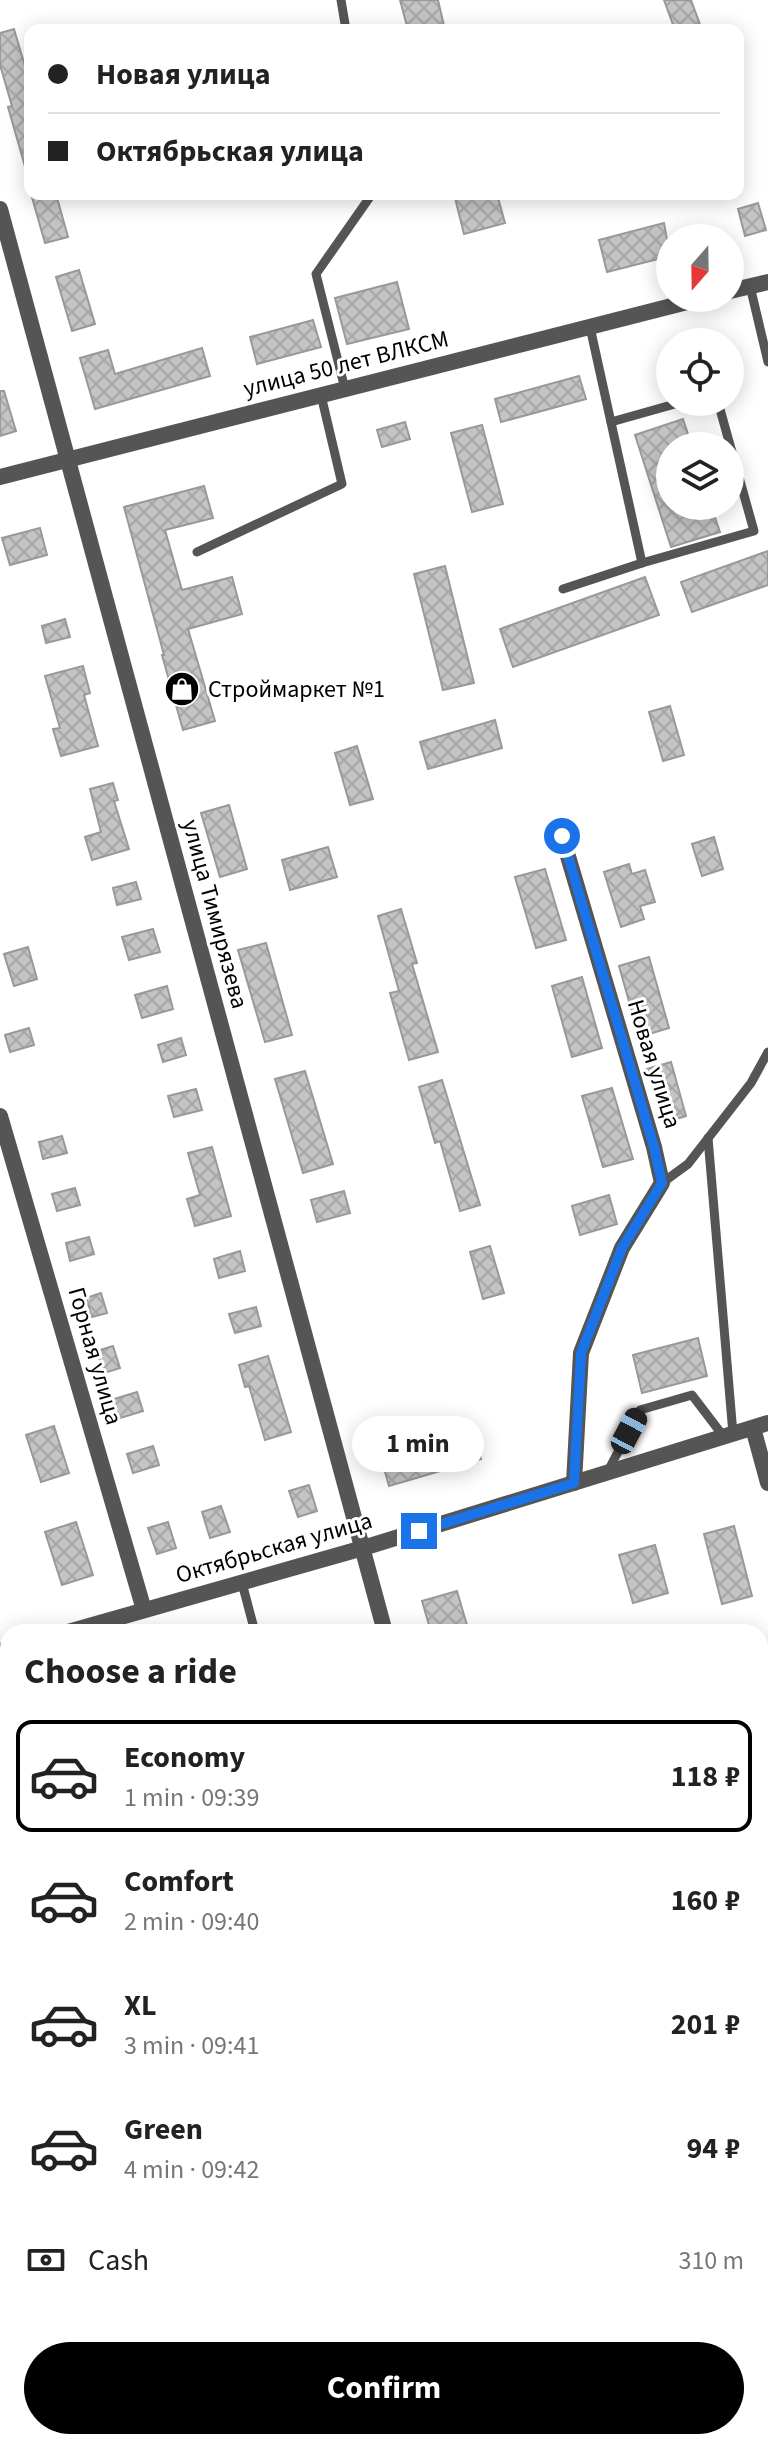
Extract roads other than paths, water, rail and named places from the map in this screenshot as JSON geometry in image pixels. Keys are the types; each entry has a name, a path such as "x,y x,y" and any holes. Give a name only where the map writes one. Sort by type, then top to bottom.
{"street":[{"name":"улица Тимирязева","path":"0,209 383,1624"},
{"path":"744,288 768,282"},
{"name":"улица 50 лет ВЛКСМ","path":"0,477 656,310"},
{"name":"Новая улица","path":"562,836 662,1183"},
{"name":"Горная улица","path":"0,1116 144,1610"},
{"path":"574,1483 581,1353 622,1248 662,1183"},
{"path":"760,1425 768,1483"},
{"name":"Октябрьская улица","path":"96,1624 363,1548 760,1425"}],"lane":[{"path":"341,0 345,24"},
{"path":"345,389 316,274 368,200"},
{"path":"750,286 768,362"},
{"path":"590,327 642,563"},
{"path":"197,552 342,484 321,395"},
{"path":"611,422 656,409"},
{"path":"563,589 754,531 722,416"},
{"path":"662,1183 688,1164 751,1083 768,1052"},
{"path":"708,1138 729,1435"},
{"path":"607,1473 640,1410 692,1395 729,1435"},
{"path":"242,1583 253,1624"}],"place":[{"name":"Строймаркет №1","path":"182,689"}]}
